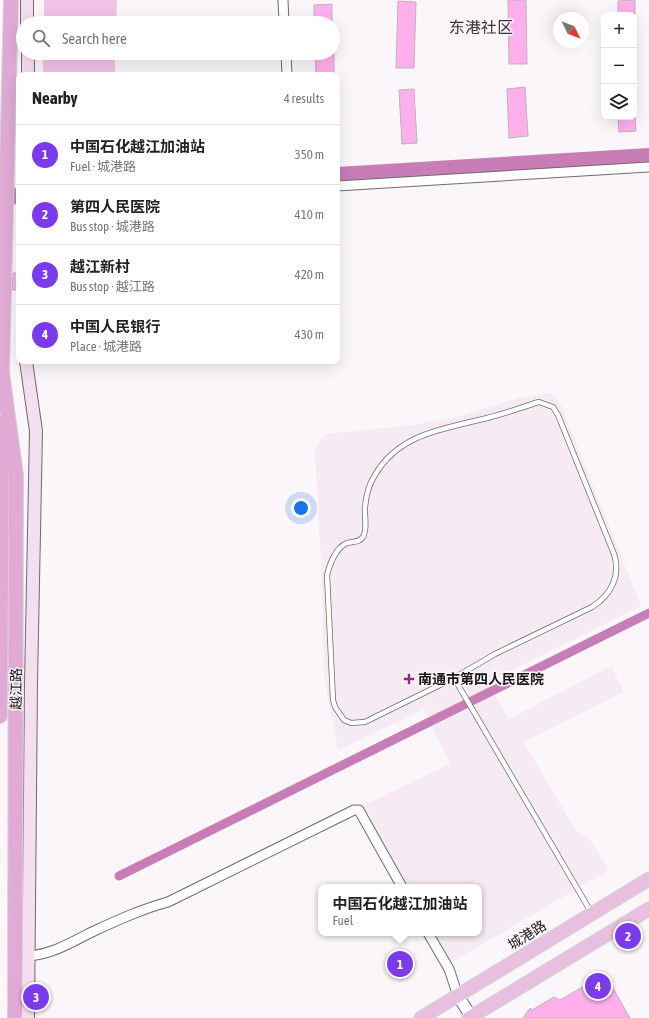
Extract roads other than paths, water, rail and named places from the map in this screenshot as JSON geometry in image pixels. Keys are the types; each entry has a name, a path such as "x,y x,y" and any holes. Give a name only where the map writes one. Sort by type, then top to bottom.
{"highway":[{"path":"0,716 2,372 11,0"},
{"path":"2,372 16,475 15,1018"}],"main road":[{"path":"27,0 27,16"},
{"path":"28,60 28,72"},
{"name":"越江路","path":"26,364 36,431 30,683 28,1018"},
{"name":"城港路","path":"421,1018 649,879"},
{"path":"471,1018 649,909"}],"street":[{"path":"283,0 284,16"},
{"path":"286,60 287,72"},
{"path":"340,186 649,167"},
{"path":"28,956 44,955 140,910 168,902 354,810 359,810 400,884"},
{"path":"430,936 449,969 458,996 471,1018"}],"lane":[{"path":"539,402 546,404 553,408 558,415 568,439 614,554 617,563 616,576 606,595 592,607 495,654 454,678 365,722 351,723 344,720 335,708 333,700 328,609 327,575 329,567 340,548 346,543 359,541 363,537 368,491 375,475 397,449 410,440 434,430 488,418 539,402"},
{"path":"454,678 592,914"}],"waterway":[{"path":"340,175 649,156"},
{"path":"0,197 16,196"},
{"path":"119,876 649,613"}],"place":[{"name":"南通市第四人民医院","path":"409,679"},
{"name":"第四人民医院","path":"628,936"},
{"name":"中国石化越江加油站","path":"400,964"},
{"name":"中国人民银行","path":"598,986"},
{"name":"越江新村","path":"36,997"}],"district":[{"name":"东港社区","path":"481,27"}]}
